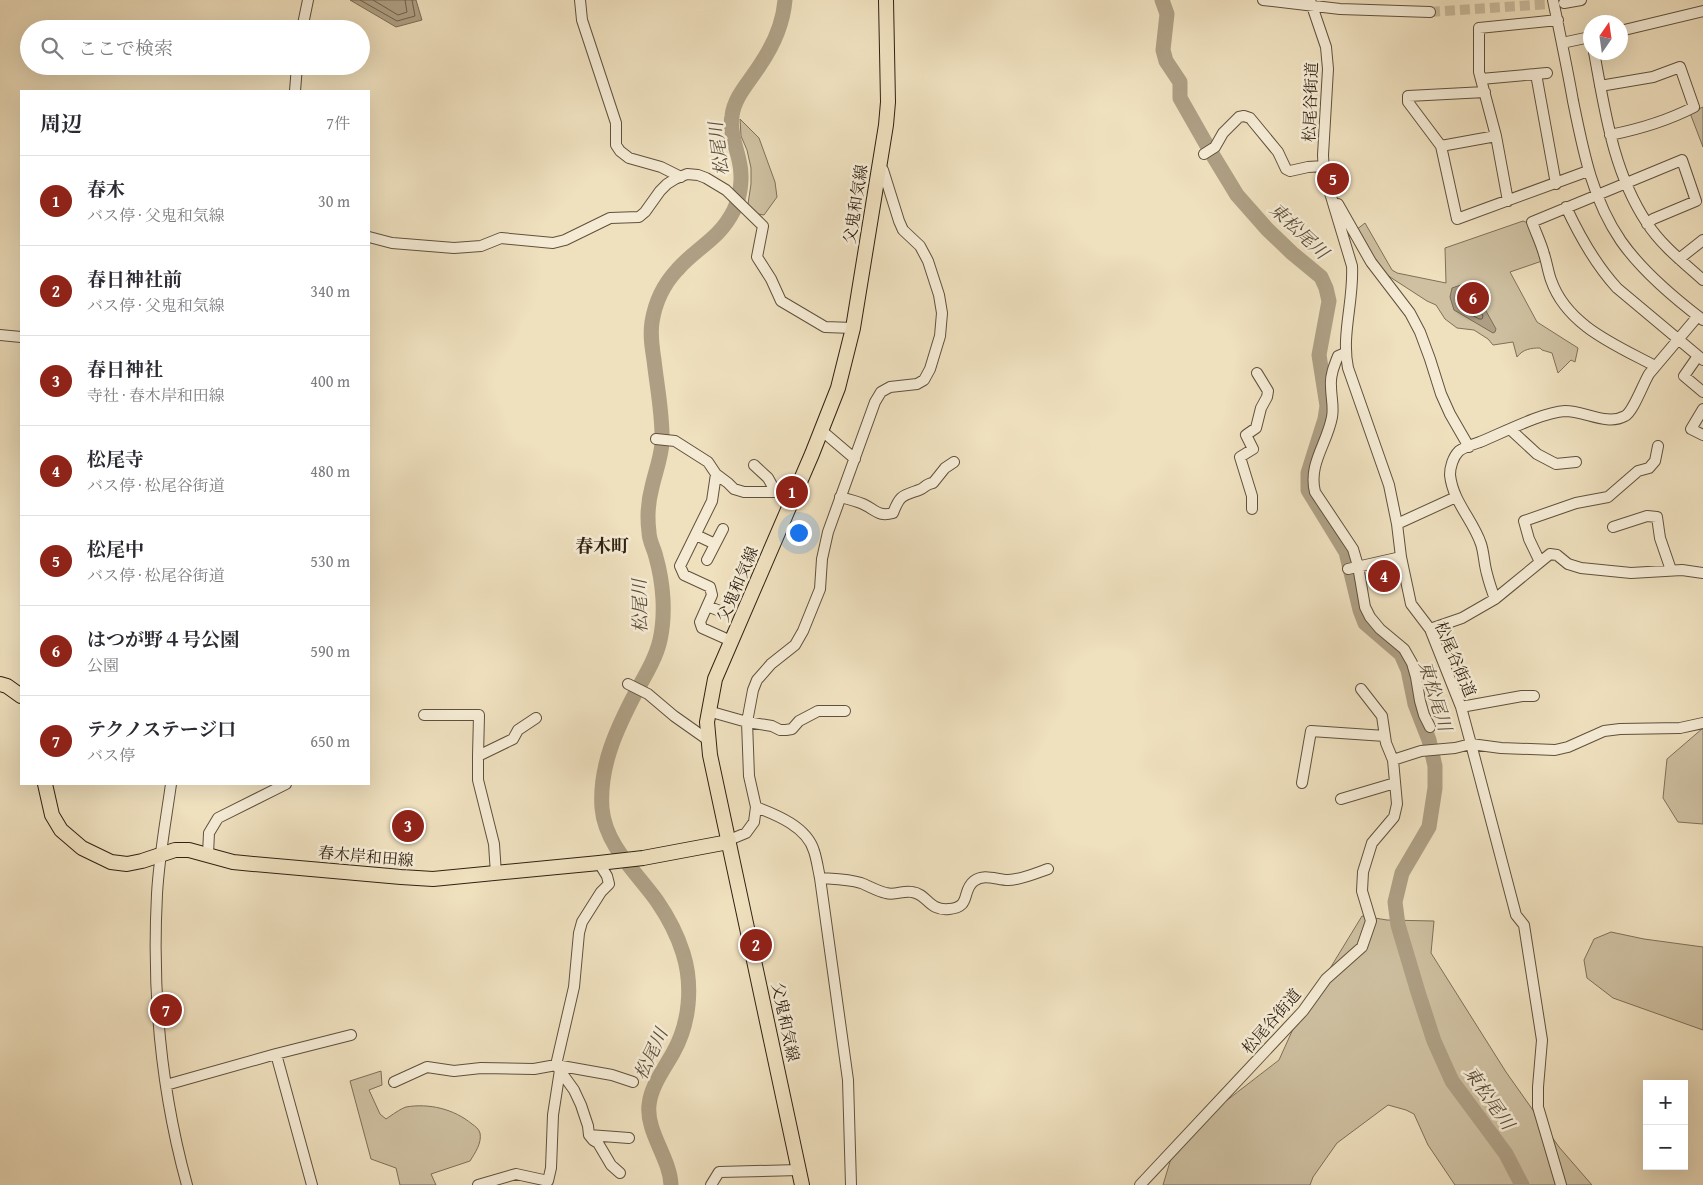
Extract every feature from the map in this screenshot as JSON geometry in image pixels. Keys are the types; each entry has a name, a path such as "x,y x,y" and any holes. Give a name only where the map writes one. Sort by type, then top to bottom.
{"main road":[{"name":"父鬼和気線","path":"802,1185 708,740 708,711 715,679 838,388 853,328 888,102 886,0"},
{"path":"0,684 7,686 20,695"},
{"name":"春木岸和田線","path":"45,785 52,815 61,830 82,848 111,862 127,864 142,862 175,850 189,850 233,862 433,879 643,858 723,843 729,840"}],"street":[{"path":"304,20 308,0"},
{"path":"580,0 582,20 616,123 616,145 629,158 661,167 681,176"},
{"path":"1263,0 1311,3 1340,9 1430,12"},
{"path":"1495,599 1487,575 1482,545 1456,497 1450,476 1450,467 1454,458 1460,450 1468,446 1510,429 1561,412 1577,412 1606,419 1626,416 1632,410 1643,383 1655,366 1679,338 1701,318 1656,280 1637,261 1621,241 1607,218 1588,171 1582,150 1553,0"},
{"path":"1564,3 1582,0"},
{"name":"松尾谷街道","path":"1311,3 1326,47 1328,69 1324,166 1352,266 1353,282 1345,353 1348,368 1389,485 1401,557 1412,604 1430,629 1461,707 1516,915 1524,925 1542,1040 1538,1108 1561,1185"},
{"path":"1628,29 1703,11"},
{"path":"1508,201 1496,136 1479,72 1479,28 1558,20"},
{"path":"1562,43 1583,39"},
{"path":"1595,60 1616,159 1635,204 1647,224 1661,241 1703,280"},
{"path":"1600,86 1653,76 1680,67 1694,107 1654,125 1610,135"},
{"path":"1481,79 1547,73"},
{"path":"1536,74 1556,184"},
{"path":"295,90 296,75"},
{"path":"1485,92 1408,96 1408,102 1441,146 1453,220 1588,171"},
{"path":"1204,154 1215,147 1224,133 1239,117 1244,116 1250,118 1278,152 1286,169 1290,172 1308,167 1324,166"},
{"path":"1441,146 1496,136"},
{"path":"1647,224 1653,219 1696,201 1682,160 1532,222 1544,254 1551,281 1571,313 1589,330 1655,366"},
{"path":"729,840 746,833 754,822 756,807 749,776 747,722 756,680 771,664 795,645 803,631 820,589 822,559 828,532 875,402 881,392 890,387 917,384 924,380 930,369 940,336 942,313 939,295 928,261 920,246 904,230 899,221 883,170 879,166"},
{"path":"370,237 392,243 454,248 481,246 501,238 553,243 565,240 610,218 639,217 667,184 687,174 698,175 726,190 763,226 757,257 771,279 781,301 824,327 853,328"},
{"path":"1330,190 1371,262 1410,313 1430,358 1441,394 1468,446"},
{"path":"1566,207 1584,243 1608,278 1617,288 1701,358 1684,376 1703,392"},
{"path":"1679,259 1703,240"},
{"path":"0,336 20,337"},
{"path":"1345,353 1338,356 1333,370 1330,386 1333,406 1332,418 1316,461 1312,483 1315,492 1353,549 1354,567 1365,607 1370,617 1380,629 1404,649 1412,663 1420,701 1430,727"},
{"path":"1252,509 1252,496 1240,457 1253,449 1246,436 1256,428 1262,408 1268,397 1268,391 1257,373"},
{"path":"1703,409 1691,429 1703,435"},
{"path":"1510,429 1537,454 1556,464 1576,462"},
{"path":"821,430 855,460"},
{"path":"656,439 675,441 708,462 716,474 734,489 744,492 779,492 793,497"},
{"path":"1540,562 1529,539 1524,521 1576,503 1608,496 1638,472 1649,468 1655,461 1658,446"},
{"path":"840,497 865,505 877,513 886,515 893,513 899,499 903,495 920,490 926,484 933,483 944,468 954,462"},
{"path":"754,465 779,492"},
{"path":"716,474 712,501 696,535 678,563 684,575 710,587 712,595 700,622 702,628 732,641"},
{"path":"1397,524 1456,497"},
{"path":"1613,527 1647,516 1657,517 1660,538 1671,570"},
{"path":"707,560 723,529"},
{"path":"696,535 715,544"},
{"path":"1430,629 1462,618 1495,599 1550,554 1557,555 1568,564 1580,568 1631,573 1671,570 1703,573"},
{"path":"1354,567 1401,557"},
{"path":"707,606 720,611"},
{"path":"629,684 648,694 674,716 708,740"},
{"name":"松尾谷街道","path":"1140,1185 1303,1011 1326,978 1362,947 1371,921 1362,891 1363,872 1372,843 1394,817 1397,804 1393,760 1385,736 1382,716 1361,689"},
{"path":"1461,707 1522,696 1534,696"},
{"path":"708,711 786,730 792,729 799,721 818,711 846,711"},
{"path":"424,715 479,715 478,780 494,844 496,874"},
{"path":"478,756 513,738 518,730 536,718"},
{"path":"1393,760 1420,751 1455,748 1471,744 1509,749 1555,750 1568,747 1604,731 1620,728 1680,728 1703,723"},
{"path":"1302,783 1311,731 1385,736"},
{"path":"1341,799 1395,783"},
{"path":"171,785 157,892 156,951 161,1044 166,1085 173,1128 187,1185"},
{"path":"208,854 209,833 218,818 284,785"},
{"path":"756,807 780,816 809,840 814,850 820,878 848,1080 851,1185"},
{"path":"478,1185 516,1174 548,1182 551,1168 553,1115 558,1068 574,987 579,933 582,922 601,892 609,884 603,863"},
{"path":"820,878 848,880 894,895 912,892 922,896 933,907 950,909 959,907 964,903 970,886 975,880 986,877 1008,880 1048,869"},
{"path":"166,1085 351,1035"},
{"path":"276,1054 312,1185"},
{"path":"394,1082 427,1067 454,1071 481,1068 558,1068 612,1074 633,1082"},
{"path":"558,1068 574,1090 581,1105 589,1135 598,1143 611,1165 620,1173"},
{"path":"589,1135 629,1138"},
{"path":"711,1185 719,1172 798,1170"}],"shaded area":[{"path":"1703,107 1703,147 1690,113"},
{"path":"740,119 759,138 775,182 777,197 764,215 758,214 748,204 751,168 747,150 741,136"},
{"path":"1523,221 1528,223 1542,261 1510,272 1537,322 1578,348 1575,362 1571,360 1558,373 1552,353 1540,348 1533,348 1519,354 1517,357 1513,342 1493,345 1488,339 1474,330 1457,328 1445,319 1436,305 1390,277 1379,266 1356,230 1365,223 1392,270 1397,273 1446,283 1445,248"},
{"path":"1703,728 1703,824 1678,822 1663,798 1667,759"},
{"path":"1362,916 1387,920 1434,921 1431,953 1506,1072 1559,1147 1592,1185 1455,1185 1428,1145 1414,1114 1388,1105 1337,1143 1313,1177 1310,1185 1163,1185 1172,1155 1213,1111 1279,1060 1293,1029"},
{"path":"1611,932 1644,939 1703,947 1703,1030 1613,998 1587,978 1584,960 1594,939"},
{"path":"381,1071 382,1085 369,1090 380,1114 386,1119 406,1107 423,1106 441,1108 457,1114 478,1129 479,1144 470,1161 431,1174 436,1185 400,1185 396,1168 371,1159 350,1081"}],"water":[{"path":"350,0 416,0 422,20 396,27"},
{"path":"1467,283 1471,284 1496,329 1495,332 1493,333 1454,310 1450,297 1452,288"}],"waterway":[{"name":"松尾川","path":"671,1185 667,1165 651,1125 649,1105 655,1084 673,1053 683,1029 689,991 686,965 678,939 665,913 623,858 609,834 602,808 603,777 616,733 653,660 662,630 662,587 650,538 648,521 650,498 662,443 661,412 651,327 653,315 661,294 672,275 722,229 734,210 741,179 731,127 733,109 739,96 765,58 773,42 780,26 785,0"},
{"name":"東松尾川","path":"1162,0 1167,14 1163,50 1166,61 1180,82 1180,98 1209,149 1237,195 1267,229 1321,277 1326,288 1329,301 1319,355 1327,406 1325,419 1308,473 1308,490 1346,552 1365,623 1401,654 1408,670 1415,704 1429,740 1435,766 1435,788 1429,827 1402,873 1395,902 1398,925 1434,1041 1452,1081 1506,1154 1522,1185"}],"tunnel":[{"path":"1430,12 1564,3"}],"place":[{"name":"松尾中","path":"1333,179"},
{"name":"はつが野４号公園","path":"1473,298"},
{"name":"春木","path":"792,492"},
{"name":"松尾寺","path":"1384,576"},
{"name":"春日神社","path":"408,826"},
{"name":"春日神社前","path":"756,945"},
{"name":"テクノステージ口","path":"166,1010"}],"district":[{"name":"春木町","path":"602,546"}]}
